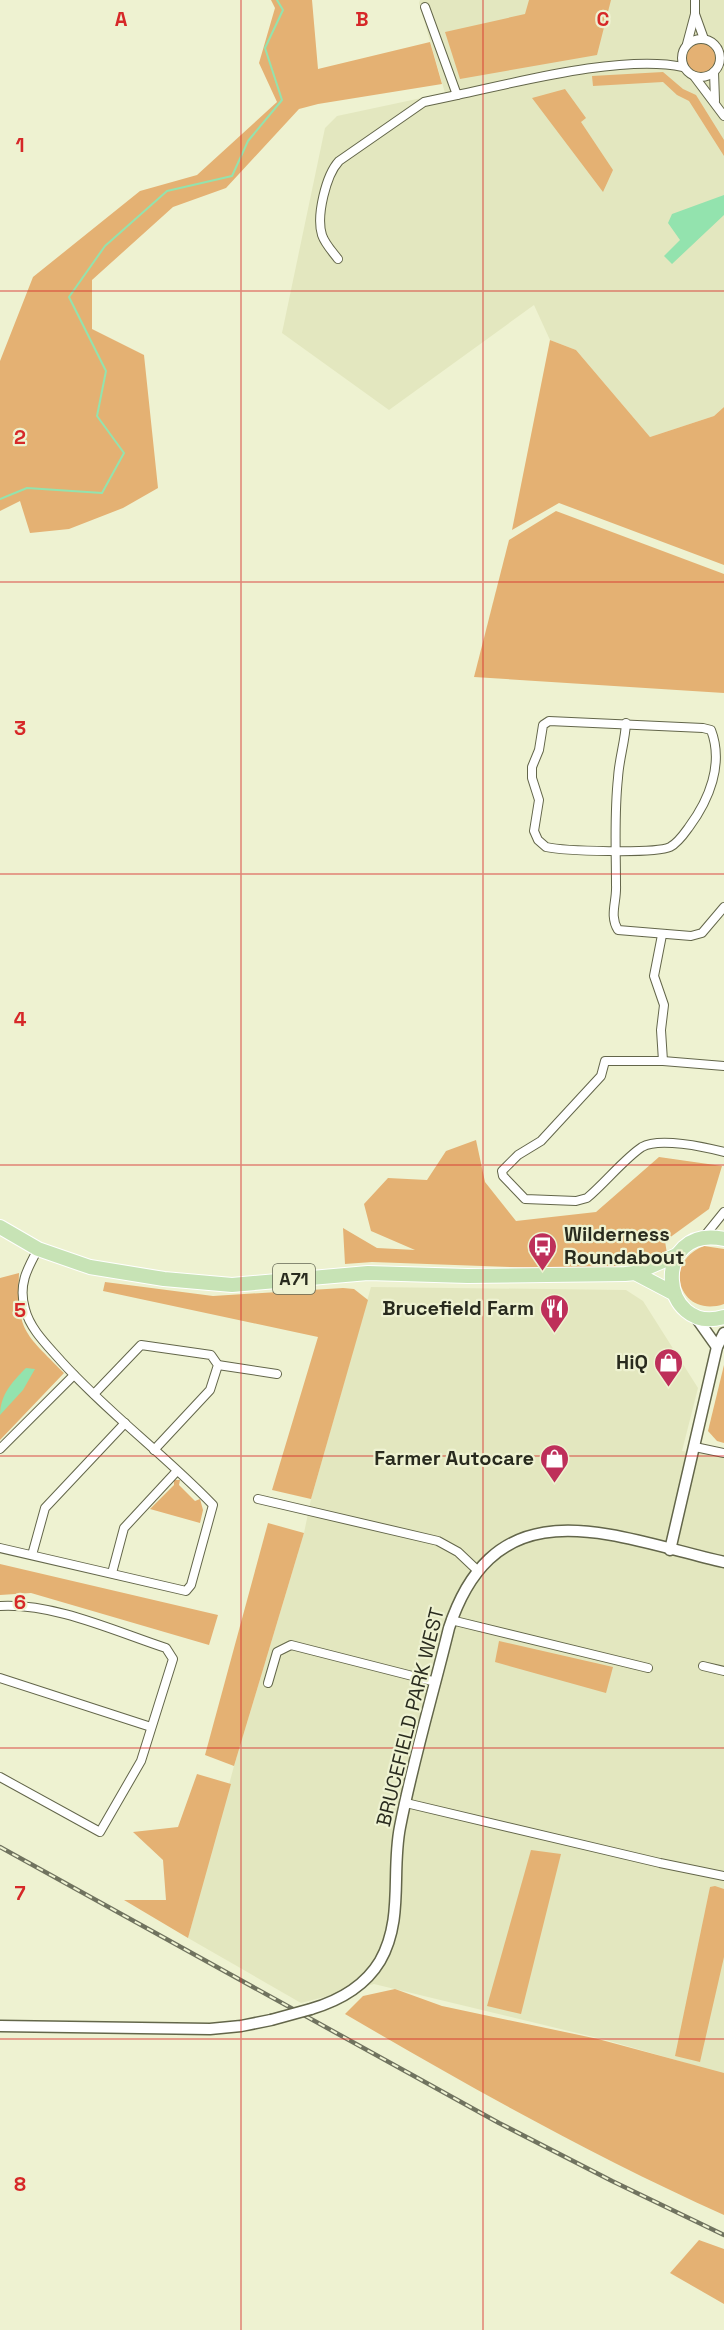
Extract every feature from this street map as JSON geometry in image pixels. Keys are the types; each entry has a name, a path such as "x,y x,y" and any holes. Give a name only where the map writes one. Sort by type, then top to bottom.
{"main road":[{"name":"A71","path":"0,1227 38,1249 90,1267 164,1279 232,1285 368,1273 578,1276 635,1274 677,1255 684,1247 703,1238"},
{"path":"703,1238 724,1239"},
{"path":"673,1293 672,1267 677,1255"},
{"name":"A71","path":"635,1274 673,1293 686,1310 695,1316"},
{"path":"695,1316 708,1319 724,1317"}],"street":[{"path":"694,0 695,14 704,39"},
{"path":"425,7 456,95"},
{"path":"664,63 682,53 687,44 695,14"},
{"path":"687,44 704,39 714,44 719,52 718,66 714,72 704,77 694,76"},
{"path":"682,53 683,67"},
{"path":"338,259 323,238 320,226 330,170 339,161 424,102 580,71 664,63 683,67 694,76 724,116"},
{"path":"714,72 715,101"},
{"path":"549,721 703,728 711,730 722,758 712,794 681,838 671,847 659,850 556,849 546,847 537,840 534,821 538,800 532,767 539,750 543,725 549,721"},
{"path":"626,723 625,745 620,759 616,798 616,888 612,921 618,930 691,936 702,933 724,907"},
{"path":"662,935 654,976 664,1005 661,1030 663,1061"},
{"path":"724,1066 663,1061 605,1060 601,1076 541,1141 518,1155 502,1171 503,1176 525,1199 576,1201 587,1198 642,1147 655,1143 703,1147 724,1152"},
{"path":"703,1238 724,1212"},
{"path":"0,1548 186,1591 191,1585 213,1505 74,1375 38,1334 25,1310 23,1278 38,1249"},
{"path":"695,1316 717,1347"},
{"path":"670,1550 717,1347 724,1333"},
{"path":"94,1394 141,1345 211,1355 218,1365 277,1374"},
{"path":"154,1450 210,1390 218,1365"},
{"path":"0,1449 74,1375"},
{"path":"32,1555 45,1508 125,1423"},
{"path":"695,1448 724,1453"},
{"path":"112,1573 124,1528 176,1472"},
{"path":"258,1498 438,1541 458,1552 477,1570"},
{"name":"BRUCEFIELD PARK WEST","path":"0,2026 210,2028 271,2019 311,2009 338,1999 362,1983 380,1961 387,1947 395,1920 397,1848 406,1803 451,1620 458,1600 477,1570 511,1543 546,1532 580,1529 613,1534 724,1562"},
{"path":"0,1606 18,1605 72,1617 166,1648 173,1659 138,1768 100,1832 0,1777"},
{"path":"451,1620 648,1668"},
{"path":"268,1683 277,1652 291,1645 436,1682"},
{"path":"703,1666 724,1671"},
{"path":"0,1678 151,1727"},
{"path":"406,1803 724,1876"}],"shaded area":[{"path":"271,0 312,0 318,69 430,42 442,84 299,109 226,188 173,207 92,280 92,329 144,355 158,488 123,508 69,529 30,533 20,501 0,511 0,361 33,277 140,191 197,175 277,102 259,63 275,8"},
{"path":"420,0 724,0 724,407 714,416 650,437 576,350 550,340 534,305 389,410 282,333 325,128 337,116 445,93"},
{"path":"529,0 611,0 597,55 460,79 445,32 525,14"},
{"path":"701,43 712,47 716,58 712,69 701,73 690,69 686,58 690,47"},
{"path":"663,72 683,89 696,95 724,140 724,156 689,101 677,95 663,82 593,86 592,76"},
{"path":"565,89 586,118 581,122 613,170 603,192 532,98"},
{"path":"724,195 724,215 672,264 664,256 680,240 668,223 672,214"},
{"path":"550,340 576,350 650,437 714,416 724,407 724,565 559,503 512,530"},
{"path":"556,511 724,574 724,693 474,677 509,540"},
{"path":"476,1140 485,1182 516,1221 596,1212 659,1157 722,1166 709,1209 665,1241 667,1254 641,1263 593,1270 372,1262 345,1264 343,1228 377,1248 415,1250 371,1231 364,1204 388,1178 427,1180 446,1151"},
{"name":"Wilderness Roundabout","path":"704,1246 724,1249 724,1304 709,1307 697,1304 687,1297 681,1287 680,1276 683,1264 690,1254"},
{"path":"19,1273 20,1308 26,1330 64,1373 0,1440 0,1278"},
{"path":"105,1282 213,1296 343,1288 354,1289 368,1300 311,1499 272,1490 318,1337 103,1291"},
{"path":"371,1287 626,1290 643,1301 698,1388 682,1451 724,1457 724,2074 606,2040 374,1984 301,2003 188,1938 234,1766 304,1533 311,1499"},
{"path":"724,1365 724,1443 717,1441 708,1431"},
{"path":"26,1368 35,1369 23,1390 0,1415 5,1395"},
{"path":"174,1480 180,1480 179,1485 195,1501 200,1499 203,1510 200,1523 150,1509 174,1485"},
{"path":"268,1523 304,1533 234,1766 205,1755"},
{"path":"0,1564 218,1615 209,1645 31,1593 0,1595"},
{"path":"499,1641 613,1667 606,1693 495,1662"},
{"path":"197,1774 231,1784 188,1938 124,1900 166,1900 163,1860 133,1832 178,1827"},
{"path":"531,1850 561,1854 521,2014 487,2006"},
{"path":"710,1887 724,1889 724,1957 700,2062 675,2056"},
{"path":"395,1989 442,2006 598,2039 724,2073 724,2215 627,2169 532,2119 345,2014 363,1996"},
{"path":"699,2240 724,2249 724,2304 670,2273"}],"waterway":[{"path":"0,499 27,488 102,493 124,453 97,416 106,371 69,297 105,246 167,191 232,176 248,141 282,100 265,48 283,10 277,0"}],"railway":[{"path":"0,1847 499,2123 724,2235"}],"place":[{"name":"Wilderness Roundabout","path":"543,1272"},
{"name":"Brucefield Farm","path":"555,1334"},
{"name":"HiQ","path":"669,1388"},
{"name":"Farmer Autocare","path":"555,1484"}]}
